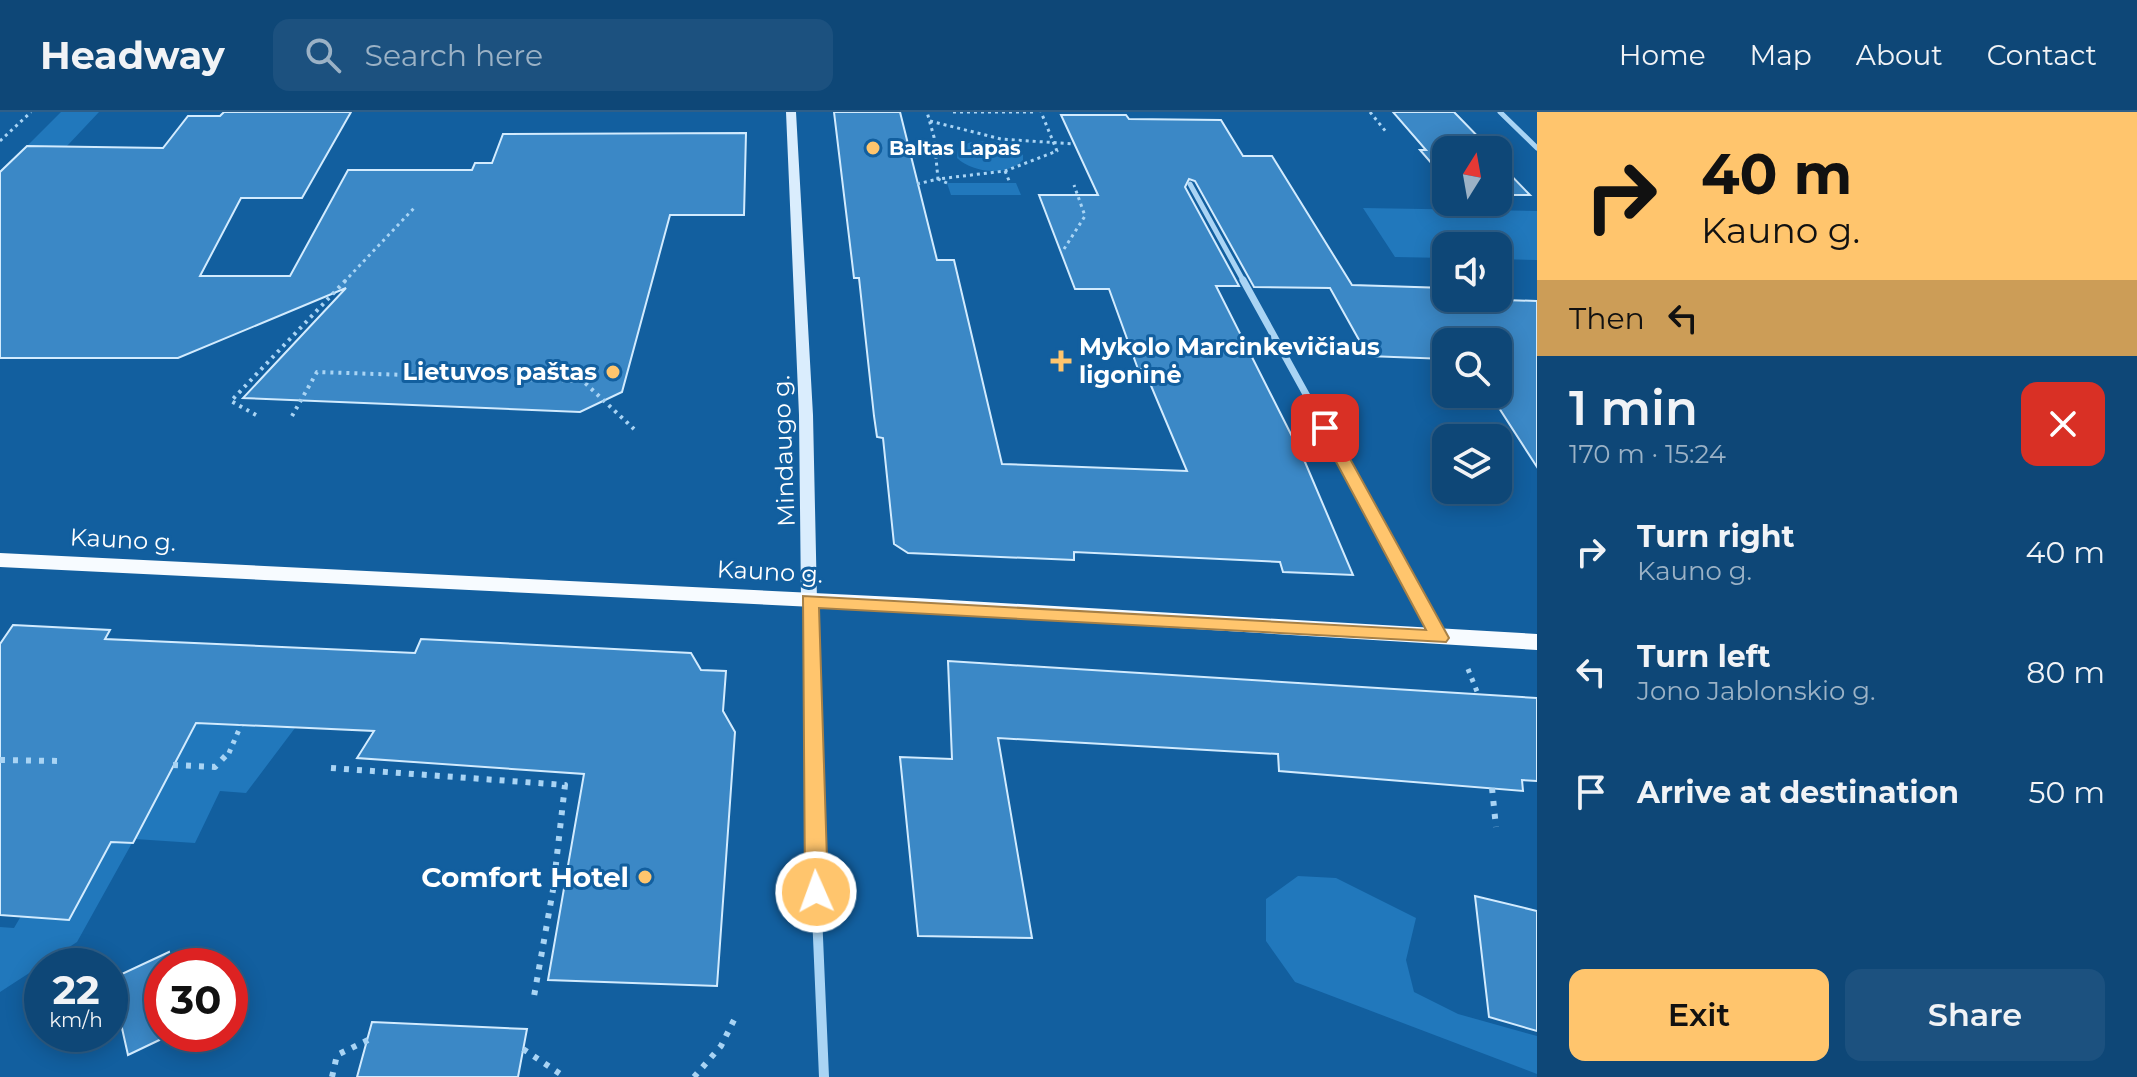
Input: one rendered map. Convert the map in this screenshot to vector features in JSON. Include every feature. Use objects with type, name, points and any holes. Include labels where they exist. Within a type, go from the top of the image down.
[{"type":"main road","name":"Mindaugo g.","points":[[791,112],[806,415],[809,601]]},
{"type":"main road","name":"Kauno g.","points":[[0,560],[1537,642]]},
{"type":"street","points":[[1500,112],[1537,148]]},
{"type":"street","points":[[1190,184],[1440,638]]},
{"type":"street","name":"Mindaugo g.","points":[[809,601],[810,740],[824,1077]]},
{"type":"path","points":[[0,141],[31,112]]},
{"type":"path","points":[[927,112],[938,179]]},
{"type":"path","points":[[917,184],[1005,171],[1057,151],[1039,112],[953,112]]},
{"type":"path","points":[[1370,112],[1387,133]]},
{"type":"path","points":[[930,121],[968,135],[1005,142],[1074,144]]},
{"type":"path","points":[[1005,171],[1010,183]]},
{"type":"path","points":[[938,179],[947,183]]},
{"type":"path","points":[[1064,249],[1085,216],[1074,185]]},
{"type":"path","points":[[256,415],[231,401],[416,206]]},
{"type":"path","points":[[292,416],[317,372],[583,381],[634,429]]},
{"type":"path","points":[[173,765],[215,767],[227,757],[241,725]]},
{"type":"path","points":[[0,760],[61,761]]},
{"type":"path","points":[[331,768],[565,785],[553,890],[533,1002]]},
{"type":"path","points":[[1492,788],[1496,827]]},
{"type":"path","points":[[694,1077],[721,1046],[737,1014]]},
{"type":"path","points":[[332,1077],[337,1055],[368,1040]]},
{"type":"path","points":[[523,1049],[565,1077]]},
{"type":"shaded area","points":[[61,112],[99,112],[67,146],[27,146]]},
{"type":"shaded area","points":[[993,141],[1013,146],[1023,155],[1023,160],[1008,169],[990,171],[972,167],[957,158],[958,148],[971,142]]},
{"type":"shaded area","points":[[947,183],[1016,183],[1021,195],[951,195]]},
{"type":"shaded area","points":[[1363,208],[1432,209],[1432,216],[1512,216],[1512,211],[1537,211],[1537,260],[1512,259],[1512,232],[1432,232],[1432,258],[1395,257]]},
{"type":"shaded area","points":[[195,723],[295,728],[246,793],[220,791],[195,843],[135,839]]},
{"type":"shaded area","points":[[111,842],[132,843],[77,942],[68,948],[24,948],[24,976],[0,992],[0,927],[14,928],[21,916],[69,920]]},
{"type":"shaded area","points":[[1298,876],[1336,878],[1416,918],[1406,960],[1414,992],[1458,1014],[1537,1036],[1537,1074],[1295,982],[1266,941],[1266,899]]},
{"type":"building","points":[[224,112],[351,112],[302,198],[241,198],[200,276],[290,276],[348,170],[472,170],[475,163],[492,163],[503,134],[746,133],[744,215],[670,215],[622,392],[580,412],[243,398],[346,288],[178,358],[0,358],[0,172],[27,146],[163,148],[188,116],[220,116]]},
{"type":"building","name":"Mykolo Marcinkevičiaus ligoninė","points":[[834,112],[900,112],[937,260],[954,260],[1002,464],[1187,471],[1144,369],[1138,369],[1109,289],[1075,289],[1039,195],[1098,195],[1061,115],[1221,120],[1243,156],[1272,156],[1352,285],[1432,288],[1432,312],[1512,312],[1512,300],[1537,301],[1537,467],[1499,408],[1512,408],[1512,328],[1432,328],[1432,358],[1368,356],[1330,288],[1254,287],[1195,181],[1189,179],[1185,187],[1239,286],[1216,286],[1305,462],[1353,575],[1283,572],[1280,562],[1074,552],[1074,560],[908,553],[894,544],[883,438],[877,437],[874,416],[859,278],[854,278]]},
{"type":"building","points":[[1393,112],[1454,112],[1477,136],[1432,136],[1432,164],[1420,150],[1426,150]]},
{"type":"building","points":[[1512,176],[1530,195],[1512,195]]},
{"type":"building","points":[[13,625],[110,630],[105,639],[415,653],[421,639],[691,653],[701,670],[726,671],[723,711],[735,732],[717,986],[548,980],[584,774],[357,758],[374,731],[196,723],[133,843],[111,842],[69,920],[0,915],[0,644]]},
{"type":"building","points":[[948,661],[1537,698],[1537,781],[1522,780],[1523,791],[1279,771],[1278,754],[998,738],[1032,938],[918,936],[900,757],[952,759]]},
{"type":"building","points":[[1475,896],[1537,911],[1537,1031],[1489,1017]]},
{"type":"building","points":[[144,964],[144,1047],[128,1055],[127,1052],[128,971]]},
{"type":"building","points":[[372,1022],[527,1029],[518,1077],[357,1077]]},
{"type":"place","name":"Baltas Lapas","points":[[873,148]]},
{"type":"place","name":"Mykolo Marcinkevičiaus ligoninė","points":[[1061,361]]},
{"type":"place","name":"Lietuvos paštas","points":[[613,372]]},
{"type":"place","name":"Comfort Hotel","points":[[645,877]]},
{"type":"route","points":[[816,892],[809,601],[1440,638],[1325,428]]}]
